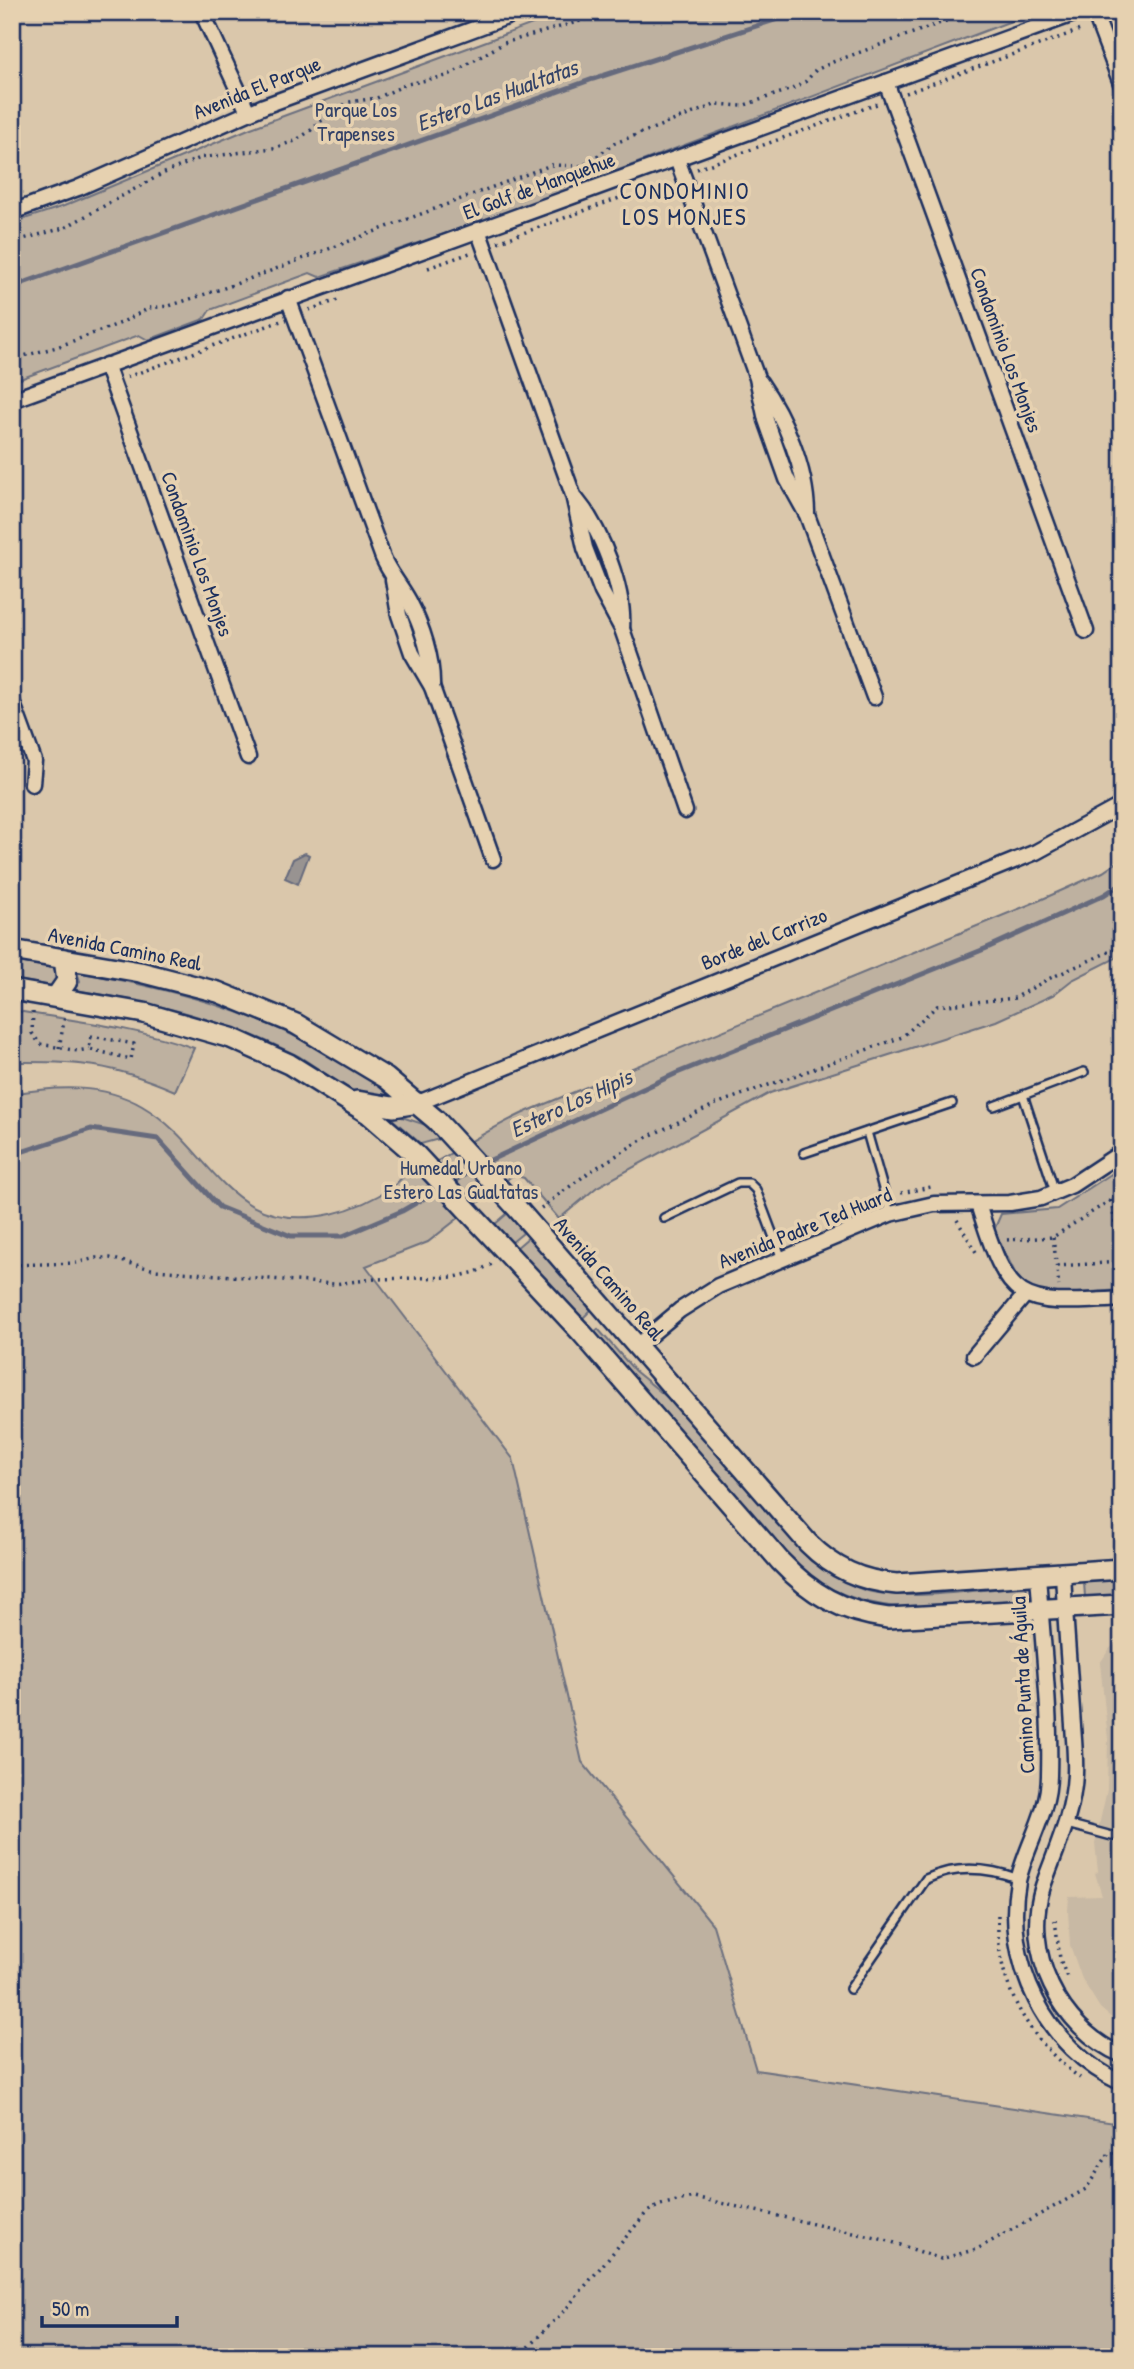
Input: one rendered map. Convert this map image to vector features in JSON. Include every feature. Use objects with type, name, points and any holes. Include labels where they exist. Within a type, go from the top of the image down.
[{"type":"main road","name":"Avenida Camino Real","points":[[12,950],[165,977],[246,1002],[324,1039],[418,1103],[524,1205],[618,1325],[808,1543],[843,1571],[869,1581],[897,1584],[1122,1570]]},
{"type":"main road","points":[[52,1008],[67,981],[64,959]]},
{"type":"main road","points":[[12,990],[52,1008],[144,1013],[221,1035],[289,1064],[369,1114],[416,1155],[496,1254],[580,1331],[780,1561],[803,1584],[824,1599],[856,1612],[888,1618],[1122,1605]]},
{"type":"main road","points":[[346,1099],[393,1107],[418,1103]]},
{"type":"main road","points":[[580,1331],[596,1322],[618,1325]]},
{"type":"street","points":[[202,12],[248,112]]},
{"type":"street","name":"Avenida El Parque","points":[[12,212],[89,183],[248,112],[520,12]]},
{"type":"street","name":"El Golf de Manquehue","points":[[12,400],[1079,12]]},
{"type":"street","points":[[1094,12],[1122,86]]},
{"type":"street","name":"Condominio Los Monjes","points":[[886,82],[1086,631]]},
{"type":"street","points":[[677,159],[757,378],[782,420],[804,484],[807,514],[874,697]]},
{"type":"street","points":[[478,230],[573,495],[585,548],[602,592],[622,629],[685,811]]},
{"type":"street","points":[[288,299],[393,580],[413,610],[430,657],[432,687],[493,859]]},
{"type":"street","name":"Condominio Los Monjes","points":[[106,365],[248,757]]},
{"type":"street","points":[[12,701],[34,761],[32,784]]},
{"type":"street","name":"Borde del Carrizo","points":[[418,1103],[1035,852],[1122,805]]},
{"type":"street","name":"Avenida Padre Ted Huard","points":[[637,1346],[706,1293],[888,1207],[1025,1201],[1056,1192],[1122,1152]]},
{"type":"street","points":[[978,1204],[990,1241],[1009,1281],[1025,1295],[1038,1301],[1061,1303],[1122,1299]]},
{"type":"street","points":[[974,1356],[1025,1295]]},
{"type":"street","points":[[1063,1572],[1076,1773],[1067,1824],[1040,1905],[1039,1944],[1054,1990],[1069,2015],[1098,2041],[1122,2054]]},
{"type":"street","name":"Camino Punta de Águila","points":[[1038,1574],[1049,1775],[1041,1819],[1019,1879],[1017,1945],[1034,1997],[1065,2043],[1097,2069],[1122,2083]]},
{"type":"lane","points":[[994,1106],[1084,1072]]},
{"type":"lane","points":[[1023,1095],[1056,1192]]},
{"type":"lane","points":[[804,1153],[952,1102]]},
{"type":"lane","points":[[867,1132],[888,1207]]},
{"type":"lane","points":[[664,1218],[738,1183],[750,1183],[756,1190],[782,1259]]},
{"type":"lane","points":[[1067,1824],[1112,1836],[1122,1836]]},
{"type":"lane","points":[[850,1989],[926,1879],[944,1870],[966,1868],[1019,1879]]},
{"type":"path","points":[[12,242],[64,228],[162,174],[200,158],[273,148],[295,141],[331,112],[356,101],[377,98],[407,84],[447,76],[504,43],[612,12]]},
{"type":"path","points":[[12,359],[96,333],[132,319],[149,308],[169,306],[233,285],[551,165],[583,166],[615,143],[656,126],[717,104],[743,106],[792,89],[805,82],[816,70],[834,62],[971,12]]},
{"type":"path","points":[[200,116],[222,104],[223,93]]},
{"type":"path","points":[[353,94],[356,101]]},
{"type":"path","points":[[540,1210],[588,1173],[643,1139],[716,1104],[902,1037],[937,1006],[1015,998],[1046,980],[1122,947]]},
{"type":"path","points":[[23,1009],[52,1008],[65,1016],[76,1017]]},
{"type":"path","points":[[33,1010],[33,1039],[40,1044],[78,1051],[89,1049],[131,1059],[134,1044],[92,1036],[89,1049]]},
{"type":"path","points":[[60,1048],[65,1016]]},
{"type":"path","points":[[112,1039],[114,1032]]},
{"type":"path","points":[[888,1207],[921,1187],[935,1187]]},
{"type":"path","points":[[990,1241],[1053,1237],[1111,1200],[1122,1189]]},
{"type":"path","points":[[1056,1266],[1122,1264],[1111,1200]]},
{"type":"path","points":[[524,1205],[540,1210],[545,1216]]},
{"type":"path","points":[[1053,1237],[1061,1303]]},
{"type":"path","points":[[12,1265],[76,1263],[110,1258],[155,1270],[334,1284],[375,1279],[455,1277],[477,1272],[496,1254]]},
{"type":"path","points":[[1055,1914],[1060,1959],[1073,1989]]},
{"type":"path","points":[[518,2357],[565,2310],[647,2212],[660,2205],[694,2197],[889,2241],[941,2259],[977,2249],[1086,2189],[1109,2153],[1122,2154]]},
{"type":"shaded area","points":[[305,853],[309,855],[298,884],[285,878],[293,859]]},
{"type":"shaded area","points":[[1122,1641],[1122,2027],[1100,2008],[1082,1979],[1070,1945],[1068,1911],[1069,1897],[1102,1896],[1095,1873],[1098,1872],[1095,1843],[1107,1790],[1108,1739],[1100,1663],[1110,1648]]},
{"type":"green space","name":"Parque Los Trapenses","points":[[565,12],[1035,12],[511,211],[319,277],[310,273],[210,310],[204,319],[148,340],[139,335],[12,382],[12,223],[64,206],[251,128]]},
{"type":"green space","name":"Humedal Urbano Estero Las Gualtatas","points":[[1122,859],[1122,955],[1072,980],[1053,995],[996,1021],[770,1093],[597,1187],[559,1219],[524,1178],[513,1175],[428,1242],[366,1266],[513,1459],[582,1762],[713,1925],[756,2070],[1122,2124],[1122,2357],[12,2357],[12,1212],[19,1206],[12,1207],[12,1094],[78,1088],[111,1093],[127,1099],[166,1123],[223,1184],[243,1200],[267,1212],[295,1217],[331,1214],[372,1199],[394,1186],[408,1173],[439,1160],[528,1111],[1038,901],[1103,872]]},
{"type":"green space","points":[[12,961],[54,968],[58,973],[58,983],[51,986],[12,979]]},
{"type":"green space","points":[[77,972],[145,985],[210,1003],[273,1026],[334,1057],[391,1096],[367,1097],[355,1092],[300,1057],[218,1023],[132,1000],[74,990],[80,981]]},
{"type":"green space","points":[[17,1011],[129,1030],[194,1048],[175,1091],[133,1075],[95,1066],[57,1062],[12,1062]]},
{"type":"green space","points":[[393,1114],[426,1125],[439,1139],[421,1144],[390,1117]]},
{"type":"green space","points":[[1122,1167],[1122,1290],[1045,1295],[1018,1279],[994,1230],[1001,1214],[1057,1209]]},
{"type":"green space","points":[[508,1213],[523,1233],[511,1243],[494,1225]]},
{"type":"green space","points":[[529,1237],[591,1310],[582,1319],[516,1248]]},
{"type":"green space","points":[[598,1329],[635,1371],[673,1402],[811,1561],[830,1573],[864,1590],[880,1593],[921,1595],[1026,1586],[1029,1597],[1026,1601],[962,1606],[900,1607],[871,1603],[843,1594],[816,1580],[790,1558],[593,1333]]},
{"type":"green space","points":[[1122,1580],[1122,1595],[1085,1597],[1084,1582]]},
{"type":"waterway","name":"Estero Las Hualtatas","points":[[12,287],[593,79],[799,12]]},
{"type":"waterway","name":"Estero Los Hipis","points":[[482,1164],[677,1073],[987,948],[1104,895],[1122,883]]},
{"type":"waterway","name":"Estero Los Hipis","points":[[12,1155],[91,1129],[158,1139],[219,1207],[291,1236],[343,1236],[402,1211],[440,1189]]},
{"type":"waterway","name":"Estero Los Hipis","points":[[449,1184],[474,1169]]},
{"type":"district","name":"CONDOMINIO LOS MONJES","points":[[685,204]]}]
